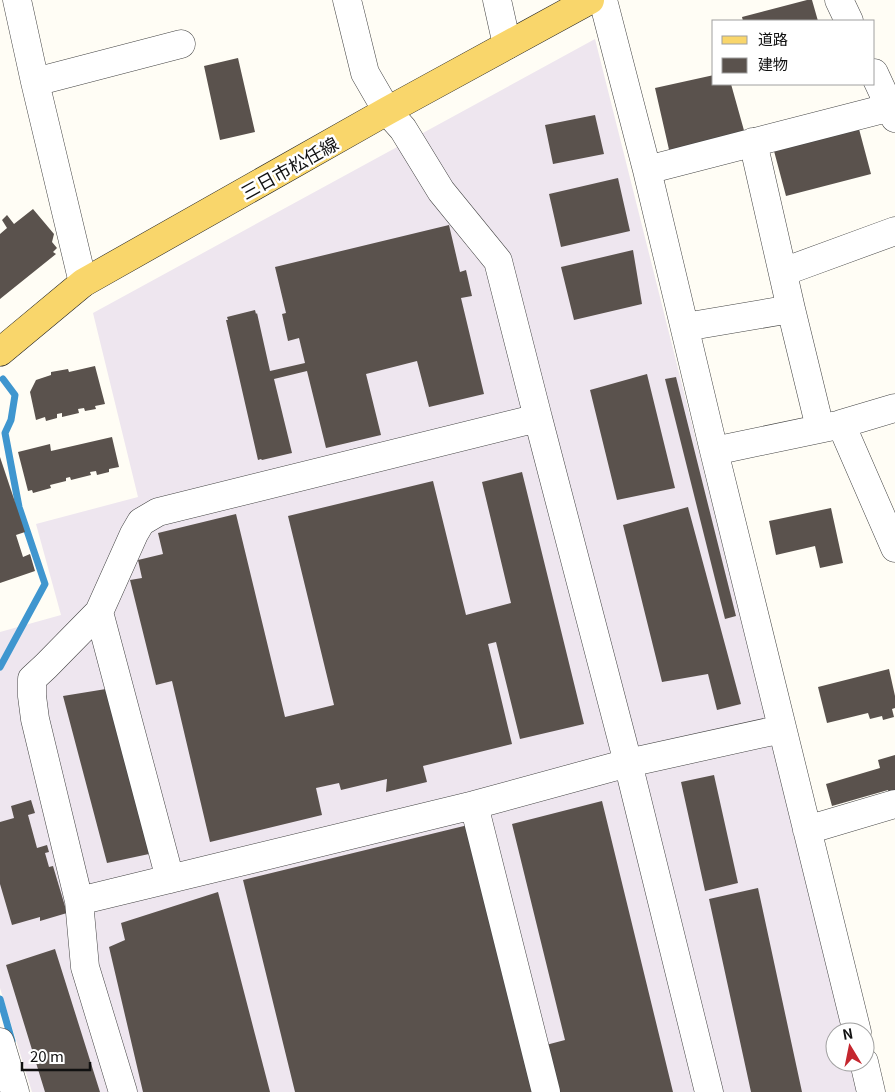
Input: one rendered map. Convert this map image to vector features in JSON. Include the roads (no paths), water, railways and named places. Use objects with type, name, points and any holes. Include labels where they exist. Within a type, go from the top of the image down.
[{"type":"main road","name":"三日市松任線","points":[[0,352],[83,283],[387,111],[590,0]]},
{"type":"street","points":[[347,0],[365,73],[387,111],[403,129],[441,191],[498,261],[628,763],[709,1092]]},
{"type":"street","points":[[497,0],[507,45]]},
{"type":"street","points":[[603,0],[647,170],[854,1022]]},
{"type":"street","points":[[839,0],[849,20]]},
{"type":"street","points":[[13,17],[35,82],[83,283]]},
{"type":"street","points":[[35,82],[181,44]]},
{"type":"street","points":[[647,170],[753,142],[893,111],[875,75]]},
{"type":"street","points":[[753,142],[791,309],[831,426],[895,548]]},
{"type":"street","points":[[783,272],[895,231]]},
{"type":"street","points":[[685,327],[791,309]]},
{"type":"street","points":[[714,451],[831,426],[895,408]]},
{"type":"street","points":[[123,1092],[85,967],[79,901],[35,719],[32,679],[100,612],[134,534],[141,522],[158,512],[538,418]]},
{"type":"street","points":[[100,612],[170,879]]},
{"type":"street","points":[[79,901],[474,805],[628,763],[782,729]]},
{"type":"street","points":[[807,830],[895,804]]},
{"type":"street","points":[[474,805],[546,1092]]},
{"type":"street","points":[[0,1042],[15,1092]]},
{"type":"street","points":[[866,1072],[871,1092]]},
{"type":"waterway","points":[[0,667],[45,584],[19,507],[5,433],[11,420],[15,395],[3,379]]},
{"type":"waterway","points":[[0,999],[12,1041]]}]
